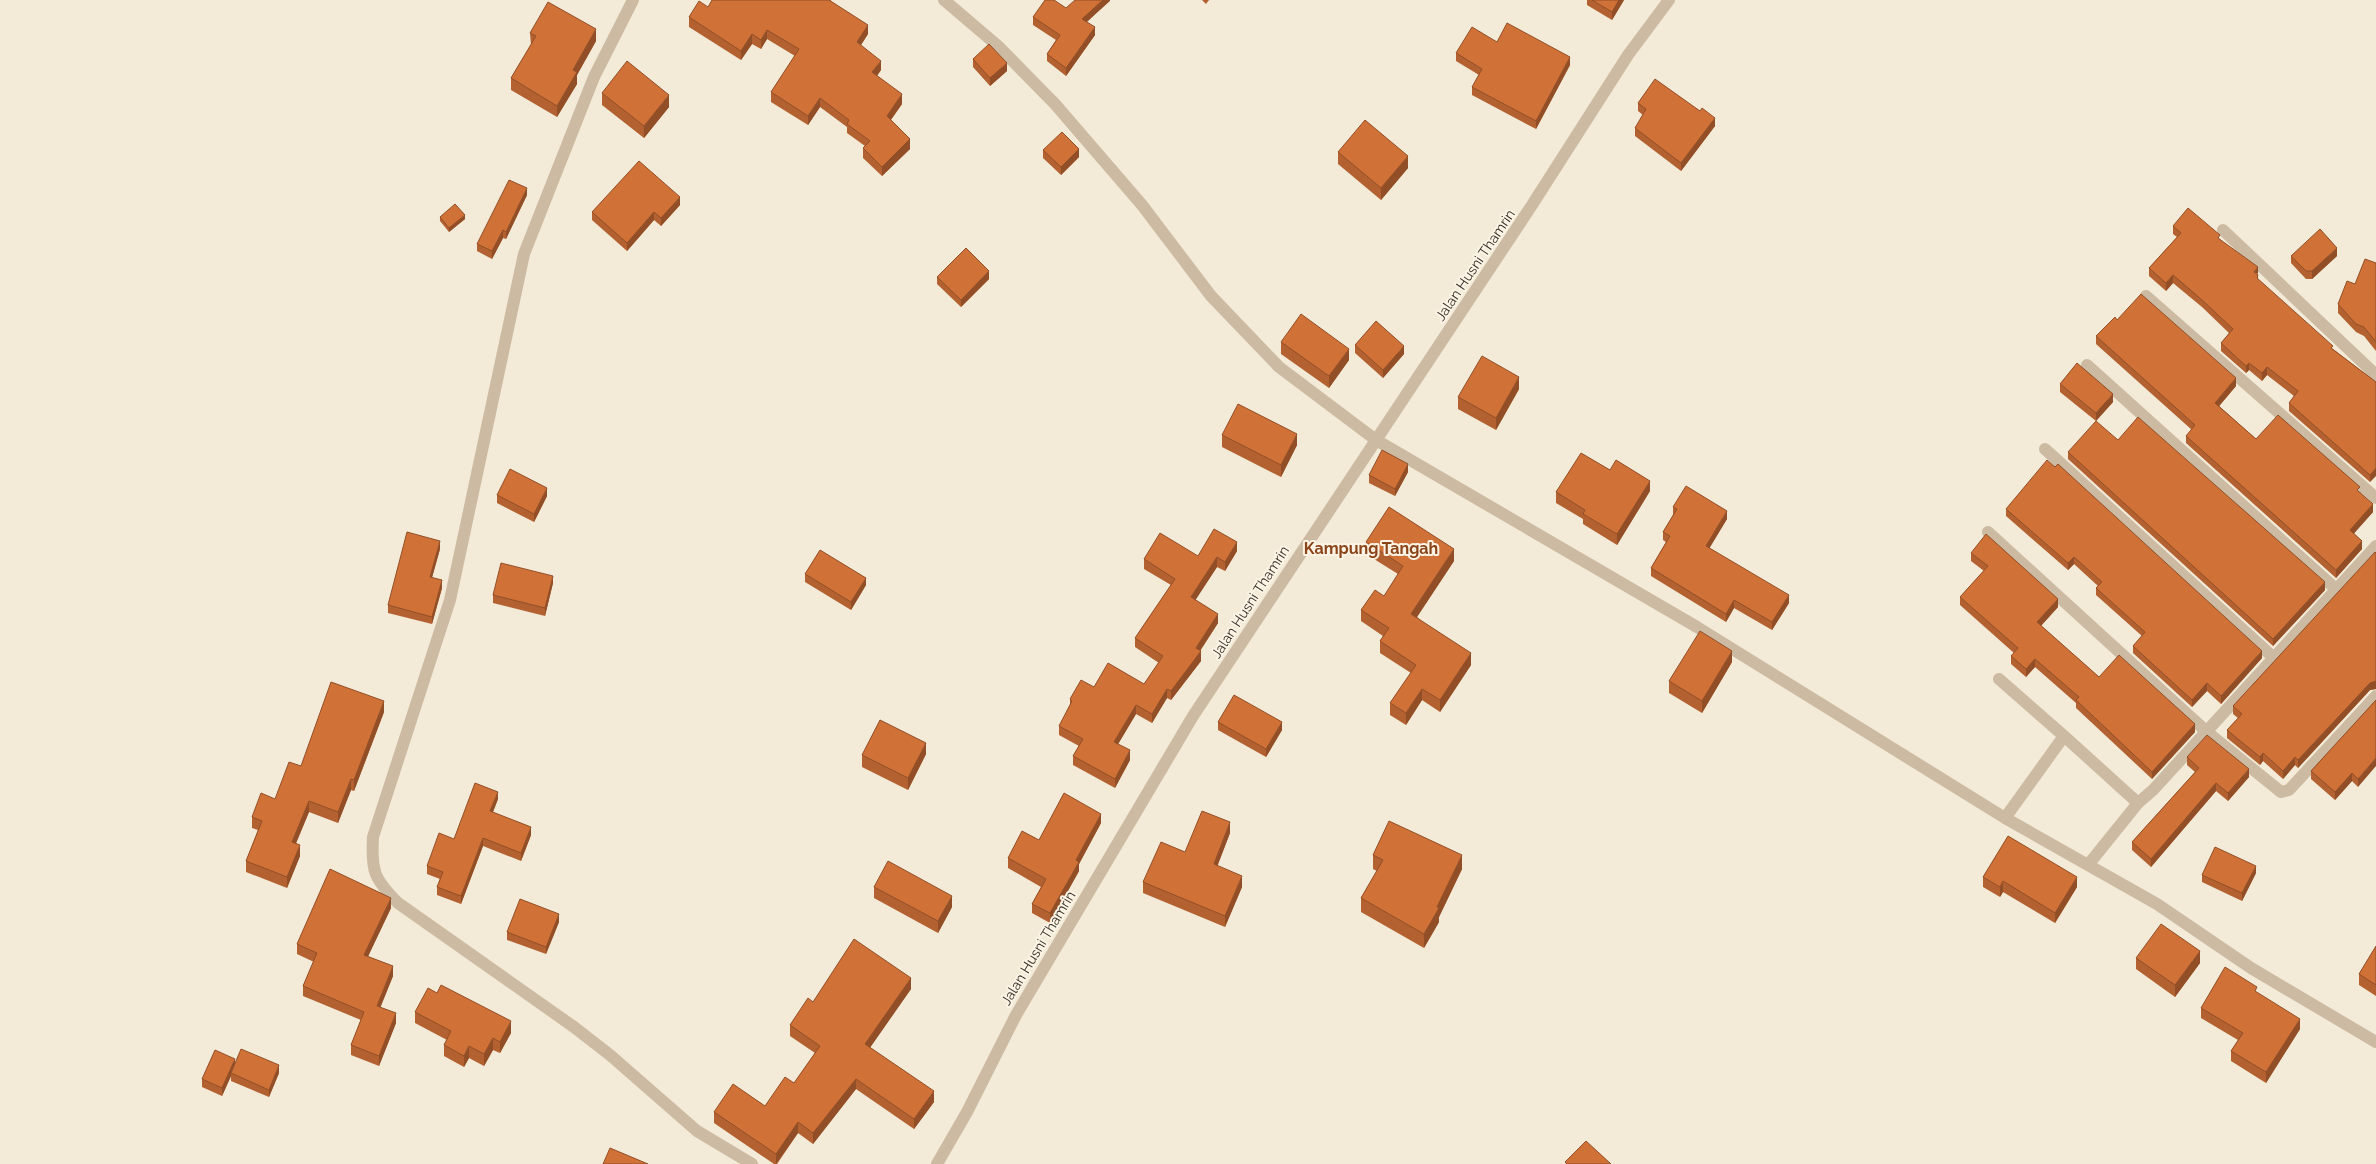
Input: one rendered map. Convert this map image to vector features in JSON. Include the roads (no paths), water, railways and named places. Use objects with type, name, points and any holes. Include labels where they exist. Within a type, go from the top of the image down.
[{"type":"street","points":[[634,0],[594,77],[524,254],[450,600],[372,837],[372,862],[379,884],[398,903],[574,1027],[610,1055],[697,1131],[752,1164]]},
{"type":"street","points":[[944,0],[998,46],[1055,104],[1142,205],[1211,296],[1280,367],[1376,440],[1697,628],[2005,818],[2157,904],[2251,968],[2376,1042]]},
{"type":"street","name":"Jalan Husni Thamrin","points":[[937,1164],[967,1112],[1016,1015],[1192,716],[1532,205],[1628,55],[1669,0]]},
{"type":"street","points":[[2223,230],[2376,375]]},
{"type":"street","points":[[2146,296],[2376,498]]},
{"type":"street","points":[[2087,365],[2337,590]]},
{"type":"street","points":[[2045,449],[2274,658]]},
{"type":"street","points":[[1988,532],[2207,732],[2277,790],[2285,791],[2376,696]]},
{"type":"street","points":[[2088,865],[2138,803],[2207,732],[2376,546]]},
{"type":"street","points":[[1999,679],[2138,803]]},
{"type":"street","points":[[2005,818],[2064,736]]},
{"type":"district","name":"Kampung Tangah","points":[[1371,548]]}]
